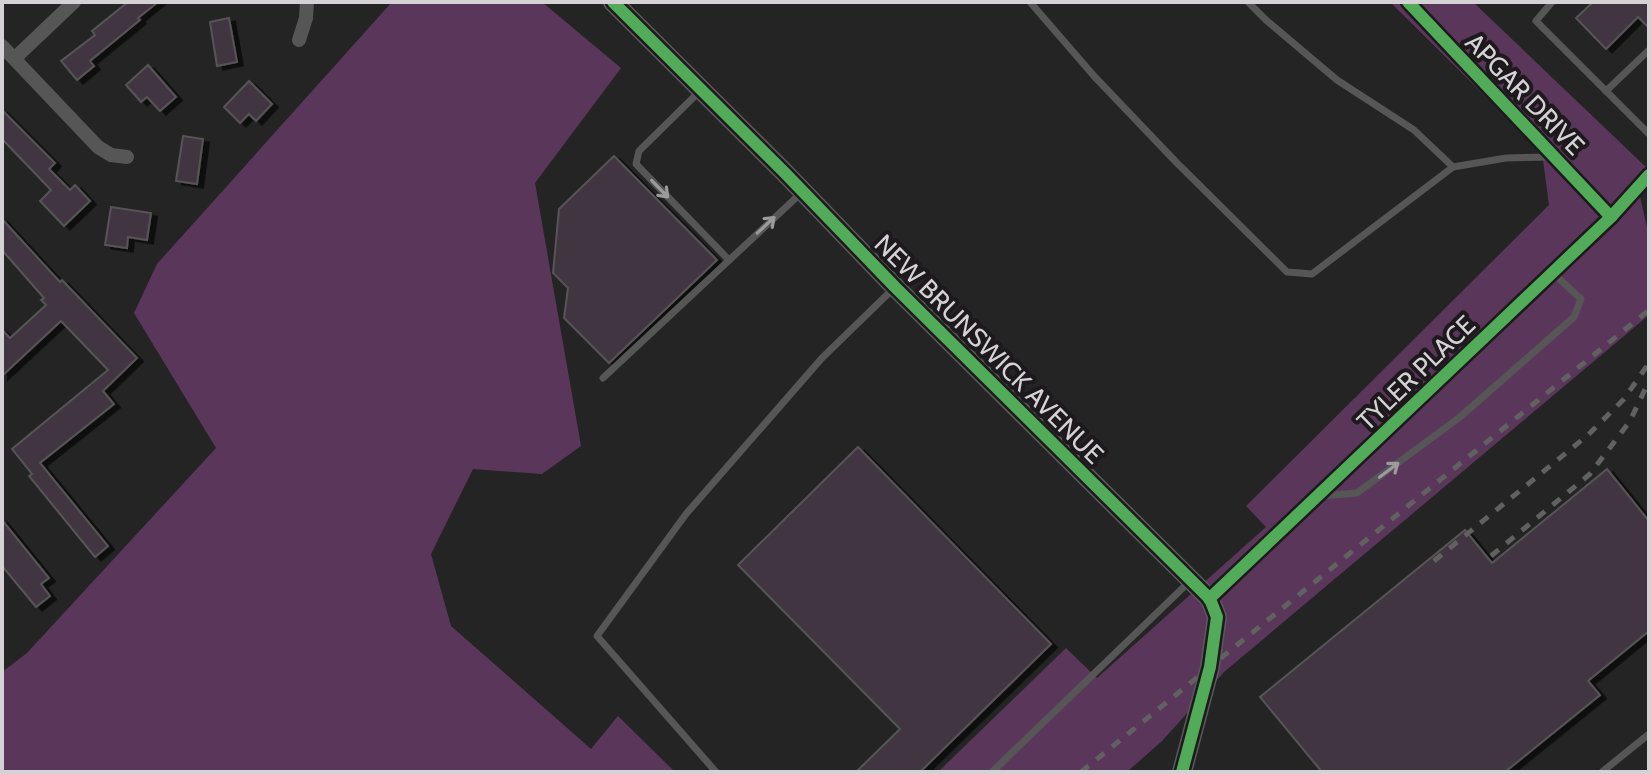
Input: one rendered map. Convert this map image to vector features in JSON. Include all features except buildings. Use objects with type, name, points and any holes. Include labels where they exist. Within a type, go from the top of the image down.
[{"type":"street","points":[[15,58],[74,2]]},
{"type":"street","points":[[299,40],[307,2]]},
{"type":"street","name":"NEW BRUNSWICK AVENUE","points":[[613,2],[1209,599]]},
{"type":"street","name":"APGAR DRIVE","points":[[1408,2],[1611,217]]},
{"type":"street","points":[[2,46],[98,147],[111,155],[127,157]]},
{"type":"street","name":"TYLER PLACE","points":[[1209,599],[1553,273],[1649,175]]},
{"type":"street","points":[[1182,772],[1210,667],[1217,617],[1209,599]]},
{"type":"lane","points":[[1030,2],[1104,87],[1287,272],[1312,274],[1453,167],[1506,158],[1555,157]]},
{"type":"lane","points":[[1248,2],[1337,80],[1414,130],[1453,167]]},
{"type":"lane","points":[[1552,2],[1536,21],[1649,134]]},
{"type":"lane","points":[[1606,91],[1648,51]]},
{"type":"lane","points":[[701,89],[639,151],[636,164],[729,260]]},
{"type":"lane","points":[[603,378],[803,191]]},
{"type":"lane","points":[[1319,496],[1357,493],[1460,417],[1574,317],[1581,299],[1553,273]]},
{"type":"lane","points":[[716,772],[597,636],[686,514],[822,358],[895,287]]},
{"type":"lane","points":[[992,772],[1191,580]]},
{"type":"lane","points":[[1602,772],[1646,737],[1649,747]]},
{"type":"shaded area","points":[[392,2],[542,2],[621,68],[535,183],[581,446],[542,474],[473,469],[431,554],[451,626],[591,749],[618,716],[675,772],[2,772],[2,672],[27,653],[216,448],[134,313],[157,264]]},
{"type":"shaded area","points":[[1390,2],[1473,2],[1649,170],[1638,188],[1649,236],[1649,315],[1224,672],[1162,741],[1127,772],[938,772],[1066,648],[1097,678],[1266,527],[1246,506],[1549,205],[1542,152]]},
{"type":"railway","points":[[1081,772],[1649,310]]},
{"type":"railway","points":[[1434,561],[1588,435],[1624,399],[1649,363]]},
{"type":"railway","points":[[1491,556],[1590,474],[1630,421],[1649,381]]},
{"type":"cycle path","points":[[613,2],[1210,599],[1217,617],[1210,667],[1182,772]]},
{"type":"cycle path","points":[[1408,2],[1611,217]]},
{"type":"cycle path","points":[[1209,599],[1611,217],[1649,175]]}]
